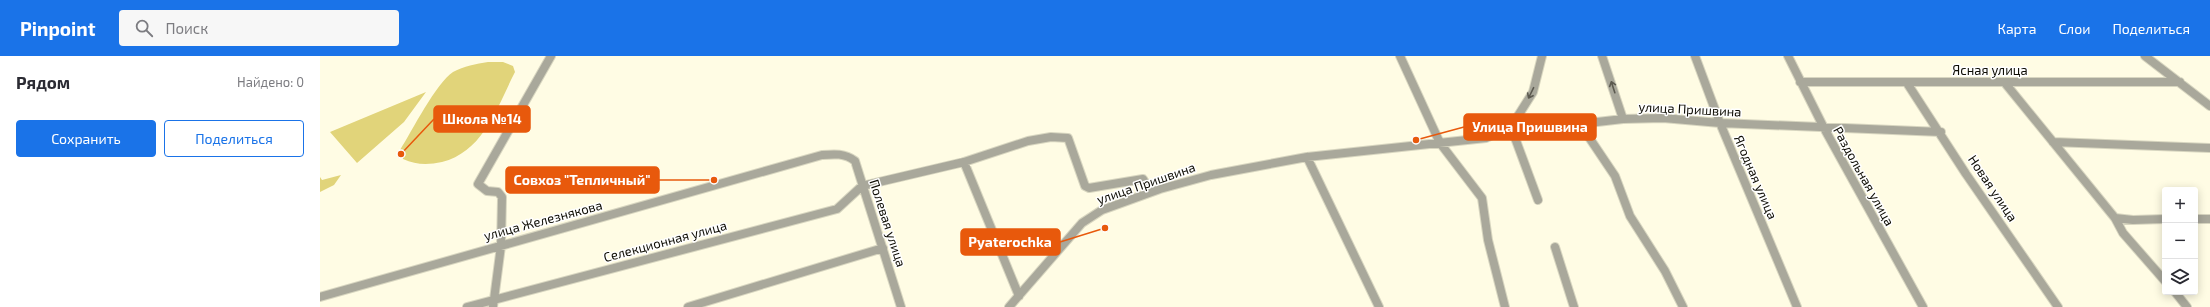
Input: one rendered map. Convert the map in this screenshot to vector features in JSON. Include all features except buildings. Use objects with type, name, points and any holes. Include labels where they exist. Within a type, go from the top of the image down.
[{"type":"street","points":[[494,303],[501,246],[502,197],[498,192],[488,191],[478,184],[551,56]]},
{"type":"street","points":[[1400,56],[1440,143],[1482,198],[1488,240],[1505,307]]},
{"type":"street","points":[[1538,200],[1512,127],[1533,92],[1542,56]]},
{"type":"street","points":[[1602,56],[1623,119]]},
{"type":"street","name":"Ягодная улица","points":[[1695,56],[1720,124],[1797,307]]},
{"type":"street","name":"Раздольная улица","points":[[1788,56],[1824,128],[1923,307]]},
{"type":"street","points":[[2145,56],[2210,106]]},
{"type":"street","name":"Ясная улица","points":[[1800,82],[2005,83],[2088,80],[2180,82]]},
{"type":"street","name":"Новая улица","points":[[1907,83],[1941,132],[1966,174],[2058,307]]},
{"type":"street","points":[[2005,83],[2115,218],[2123,233],[2162,278]]},
{"type":"street","name":"улица Пришвина","points":[[1009,307],[1082,223],[1102,210],[1151,192],[1211,175],[1307,157],[1486,138],[1512,127],[1536,124],[1580,124],[1623,119],[1663,118],[1720,124],[1941,132]]},
{"type":"street","points":[[1580,124],[1615,176],[1630,216],[1665,271],[1683,307]]},
{"type":"street","points":[[862,186],[964,162],[1028,141],[1051,137],[1064,137],[1068,138],[1085,186],[1089,188],[1143,179],[1151,192]]},
{"type":"street","points":[[2054,142],[2210,148]]},
{"type":"street","name":"улица Железнякова","points":[[320,297],[822,155],[843,154]]},
{"type":"street","name":"Полевая улица","points":[[843,154],[851,156],[855,161],[901,307]]},
{"type":"street","points":[[1307,157],[1379,307]]},
{"type":"street","points":[[964,162],[988,224],[1019,296]]},
{"type":"street","name":"Селекционная улица","points":[[467,307],[494,303],[836,209],[862,186]]},
{"type":"street","points":[[2115,218],[2132,220],[2162,219]]},
{"type":"street","points":[[2198,219],[2210,219]]},
{"type":"street","points":[[1554,247],[1574,307]]},
{"type":"street","points":[[688,307],[883,248]]},
{"type":"street","points":[[2177,295],[2187,307]]},
{"type":"shaded area","points":[[488,62],[503,62],[513,66],[515,72],[488,126],[479,138],[469,148],[442,162],[422,164],[403,159],[400,150],[439,86],[446,78],[461,68]]},
{"type":"shaded area","points":[[426,92],[404,122],[357,163],[330,132]]},
{"type":"shaded area","points":[[341,175],[334,185],[320,192],[320,177],[322,180]]},
{"type":"place","name":"Улица Пришвина","points":[[1416,140]]},
{"type":"place","name":"Школа №14","points":[[401,154]]},
{"type":"place","name":"Совхоз \"Тепличный\"","points":[[714,180]]},
{"type":"place","name":"Pyaterochka","points":[[1105,228]]}]
